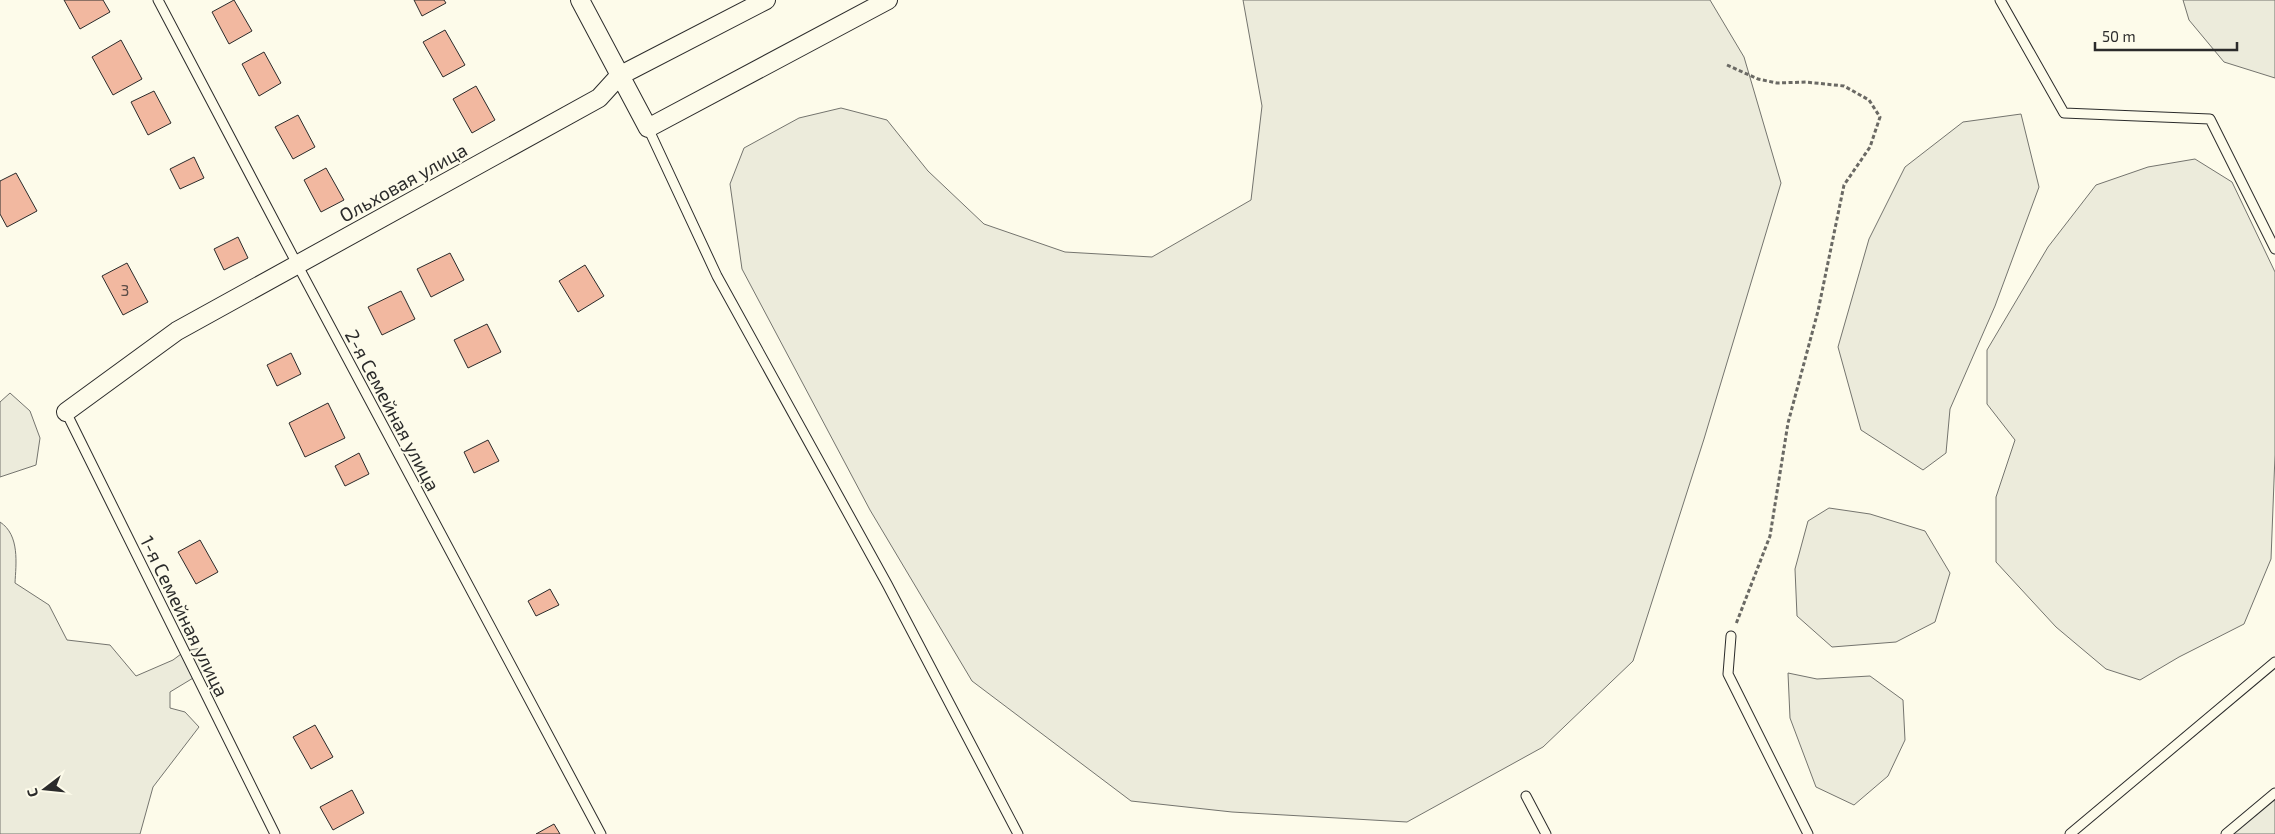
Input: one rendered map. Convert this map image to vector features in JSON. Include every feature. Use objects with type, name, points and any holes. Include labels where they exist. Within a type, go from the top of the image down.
[{"type":"street","points":[[580,0],[648,128],[888,0]]},
{"type":"street","name":"Ольховая улица","points":[[66,412],[177,331],[599,98],[619,76],[766,0]]},
{"type":"lane","name":"2-я Семейная улица","points":[[158,0],[601,834]]},
{"type":"lane","points":[[2000,0],[2064,114],[2210,119],[2275,249]]},
{"type":"lane","points":[[648,128],[717,276],[887,584],[1018,834]]},
{"type":"lane","name":"1-я Семейная улица","points":[[66,412],[275,834]]},
{"type":"lane","points":[[1731,636],[1728,674],[1808,834]]},
{"type":"lane","points":[[2070,834],[2275,662]]},
{"type":"lane","points":[[2226,834],[2275,793]]},
{"type":"lane","points":[[1526,796],[1546,834]]},
{"type":"path","points":[[1727,65],[1758,79],[1777,83],[1806,82],[1844,86],[1869,100],[1880,117],[1870,147],[1844,185],[1818,311],[1788,423],[1770,536],[1731,636]]},
{"type":"shaded area","points":[[1243,0],[1710,0],[1744,57],[1781,183],[1704,439],[1633,661],[1543,747],[1407,822],[1232,812],[1131,801],[972,681],[870,510],[742,269],[730,184],[744,148],[799,118],[841,108],[887,120],[928,171],[984,224],[1065,252],[1152,257],[1251,200],[1262,106]]},
{"type":"shaded area","points":[[2183,0],[2275,0],[2275,78],[2224,62],[2189,20]]},
{"type":"shaded area","points":[[2021,114],[2039,187],[1995,306],[1950,409],[1946,453],[1923,470],[1861,430],[1838,347],[1869,239],[1905,167],[1963,122]]},
{"type":"shaded area","points":[[2195,159],[2232,182],[2275,272],[2275,455],[2271,559],[2244,624],[2179,657],[2140,680],[2106,669],[2056,627],[1996,562],[1996,497],[2015,440],[1987,404],[1987,350],[2048,247],[2096,185],[2148,167]]},
{"type":"shaded area","points":[[10,393],[30,411],[40,438],[36,465],[0,477],[0,402]]},
{"type":"shaded area","points":[[1829,508],[1870,514],[1925,531],[1950,573],[1935,622],[1896,642],[1832,647],[1797,616],[1795,569],[1808,521]]},
{"type":"shaded area","points":[[0,522],[11,534],[14,542],[16,559],[15,583],[49,605],[67,640],[110,645],[136,676],[173,660],[185,651],[201,648],[208,669],[170,692],[170,708],[185,712],[199,727],[153,787],[140,834],[0,834]]},
{"type":"shaded area","points":[[1788,673],[1817,679],[1870,676],[1903,700],[1905,740],[1888,776],[1854,805],[1816,787],[1790,718]]},
{"type":"shaded area","points":[[2275,798],[2275,834],[2232,834]]},
{"type":"building","points":[[64,0],[103,0],[110,12],[80,29]]},
{"type":"building","points":[[234,0],[252,31],[229,44],[212,12]]},
{"type":"building","points":[[414,0],[444,0],[446,3],[422,16]]},
{"type":"building","points":[[445,30],[465,65],[443,77],[423,42]]},
{"type":"building","points":[[121,40],[142,79],[113,95],[92,57]]},
{"type":"building","points":[[264,52],[281,83],[259,96],[242,64]]},
{"type":"building","points":[[476,86],[495,120],[472,133],[453,99]]},
{"type":"building","points":[[154,91],[171,123],[148,135],[131,102]]},
{"type":"building","points":[[298,115],[315,147],[293,159],[275,127]]},
{"type":"building","points":[[194,157],[204,178],[180,189],[170,169]]},
{"type":"building","points":[[326,168],[344,200],[321,212],[304,180]]},
{"type":"building","points":[[16,173],[37,211],[7,227],[0,214],[0,181]]},
{"type":"building","points":[[238,237],[248,258],[224,270],[214,249]]},
{"type":"building","points":[[450,253],[464,280],[431,297],[417,269]]},
{"type":"building","points":[[127,263],[148,302],[123,315],[102,276]]},
{"type":"building","points":[[585,265],[604,296],[578,312],[559,281]]},
{"type":"building","points":[[401,291],[415,319],[382,335],[368,307]]},
{"type":"building","points":[[487,324],[501,352],[468,368],[454,340]]},
{"type":"building","points":[[291,353],[301,374],[277,386],[267,365]]},
{"type":"building","points":[[328,403],[345,438],[305,457],[289,423]]},
{"type":"building","points":[[488,440],[499,461],[474,473],[464,452]]},
{"type":"building","points":[[359,453],[369,474],[345,486],[335,466]]},
{"type":"building","points":[[200,540],[218,572],[196,584],[178,552]]},
{"type":"building","points":[[550,589],[559,605],[536,616],[528,601]]},
{"type":"building","points":[[315,725],[333,757],[311,769],[293,737]]},
{"type":"building","points":[[352,790],[364,813],[333,830],[320,807]]},
{"type":"building","points":[[554,824],[560,834],[536,834]]}]
